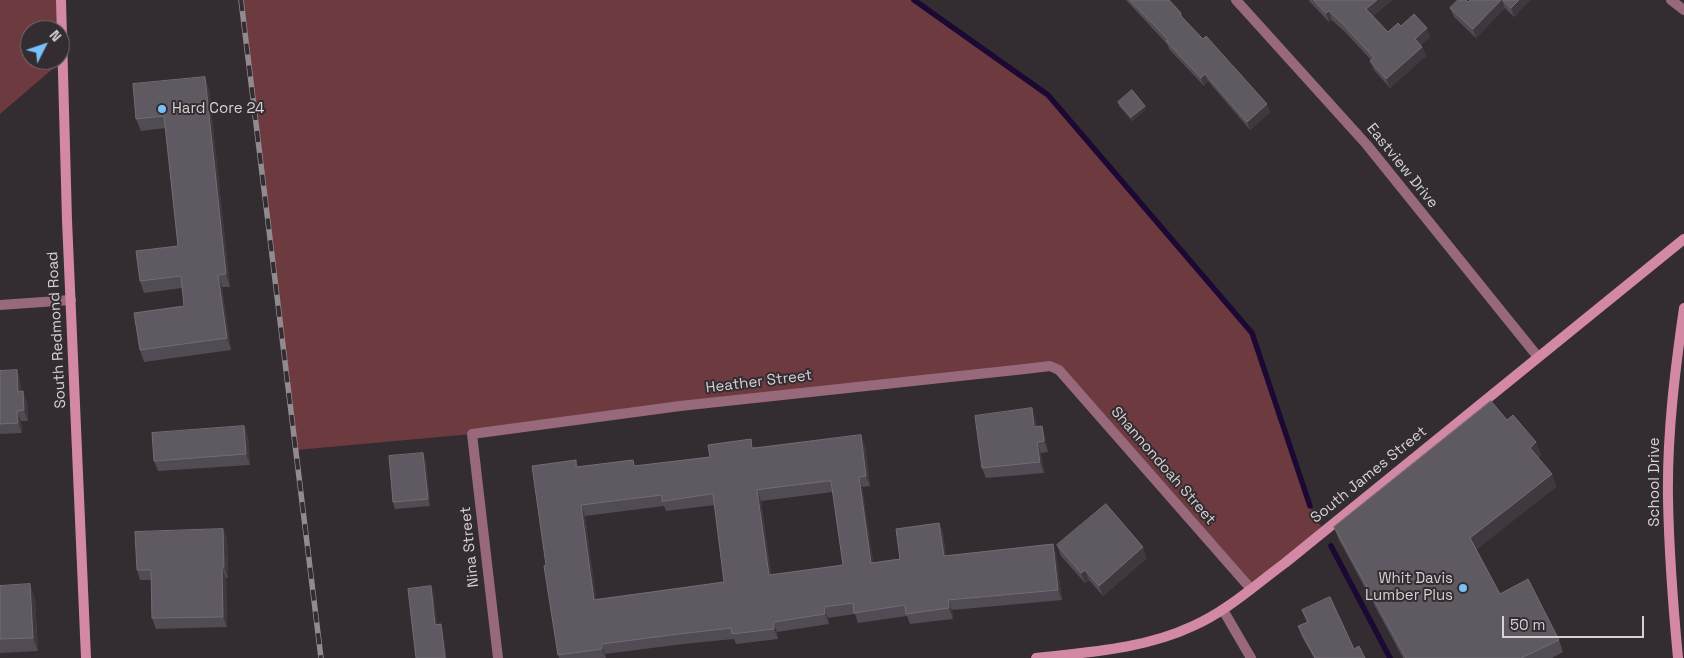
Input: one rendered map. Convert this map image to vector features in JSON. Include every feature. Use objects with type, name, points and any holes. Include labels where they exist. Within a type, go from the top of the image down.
[{"type":"street","name":"South Redmond Road","points":[[61,0],[86,658]]},
{"type":"street","name":"Eastview Drive","points":[[1236,0],[1367,145],[1538,357]]},
{"type":"street","points":[[1671,0],[1684,10]]},
{"type":"street","name":"South James Street","points":[[1036,658],[1122,648],[1159,639],[1193,626],[1223,610],[1684,239]]},
{"type":"street","points":[[0,305],[71,300]]},
{"type":"street","name":"School Drive","points":[[1678,658],[1668,496],[1671,422],[1684,308]]},
{"type":"street","name":"Shannondoah Street","points":[[1050,366],[1059,370],[1251,589]]},
{"type":"street","name":"Heather Street","points":[[472,434],[680,406],[1050,366]]},
{"type":"street","name":"Nina Street","points":[[472,434],[498,658]]},
{"type":"street","points":[[1223,610],[1251,658]]},
{"type":"shaded area","points":[[0,0],[60,0],[61,20],[20,20],[20,70],[51,70],[0,114]]},
{"type":"shaded area","points":[[241,0],[914,0],[1048,95],[1252,333],[1308,503],[1324,532],[1251,589],[1050,366],[472,434],[296,450]]},
{"type":"building","points":[[1130,0],[1169,0],[1181,13],[1180,15],[1203,39],[1206,36],[1267,104],[1247,122],[1205,74],[1201,78]]},
{"type":"building","points":[[1314,0],[1377,0],[1366,9],[1388,32],[1398,23],[1401,26],[1414,14],[1427,28],[1415,39],[1422,47],[1386,79],[1370,61],[1374,58],[1343,24],[1329,11],[1326,13]]},
{"type":"building","points":[[1458,0],[1466,0],[1468,2],[1470,0],[1501,0],[1473,29],[1450,8]]},
{"type":"building","points":[[1503,0],[1519,0],[1511,8]]},
{"type":"building","points":[[205,77],[226,274],[218,275],[227,338],[140,350],[134,313],[184,306],[181,276],[140,281],[136,251],[178,246],[164,116],[136,119],[133,84]]},
{"type":"building","points":[[1132,90],[1145,106],[1131,117],[1118,102]]},
{"type":"building","points":[[17,370],[18,392],[23,391],[24,410],[17,411],[18,423],[0,424],[0,371]]},
{"type":"building","points":[[1491,401],[1507,420],[1513,415],[1536,442],[1530,448],[1552,474],[1470,538],[1500,594],[1528,579],[1559,640],[1521,658],[1406,658],[1334,527]]},
{"type":"building","points":[[1032,408],[1034,427],[1042,426],[1044,441],[1037,442],[1040,462],[982,468],[975,416]]},
{"type":"building","points":[[244,426],[246,454],[154,461],[152,433]]},
{"type":"building","points":[[861,435],[866,476],[859,477],[871,563],[900,559],[896,529],[939,523],[944,556],[1053,544],[1058,590],[948,600],[949,608],[906,614],[905,605],[854,613],[853,603],[824,607],[825,614],[774,622],[774,629],[732,634],[731,628],[679,634],[602,644],[602,649],[558,655],[544,566],[546,565],[532,466],[576,460],[576,467],[633,460],[634,466],[710,457],[708,445],[751,439],[752,448]],"holes":[[[831,481],[843,565],[769,575],[757,490]],[[713,494],[724,582],[594,600],[581,505],[662,495],[662,501]]]},
{"type":"building","points":[[423,453],[428,499],[393,502],[389,456]]},
{"type":"building","points":[[1106,504],[1143,547],[1099,586],[1085,570],[1081,573],[1057,545]]},
{"type":"building","points":[[223,529],[223,617],[152,618],[151,570],[137,570],[135,532]]},
{"type":"building","points":[[30,584],[33,638],[0,639],[0,586]]},
{"type":"building","points":[[431,586],[435,625],[441,624],[445,658],[416,658],[408,589]]},
{"type":"building","points":[[1330,597],[1354,649],[1359,646],[1365,658],[1315,658],[1298,626],[1308,622],[1302,610]]},
{"type":"waterway","points":[[914,0],[1048,95],[1252,333],[1310,506]]},
{"type":"waterway","points":[[1331,546],[1390,658]]},
{"type":"railway","points":[[241,0],[321,658]]},
{"type":"place","name":"Hard Core 24","points":[[162,109]]},
{"type":"place","name":"Whit Davis Lumber Plus","points":[[1463,588]]}]
